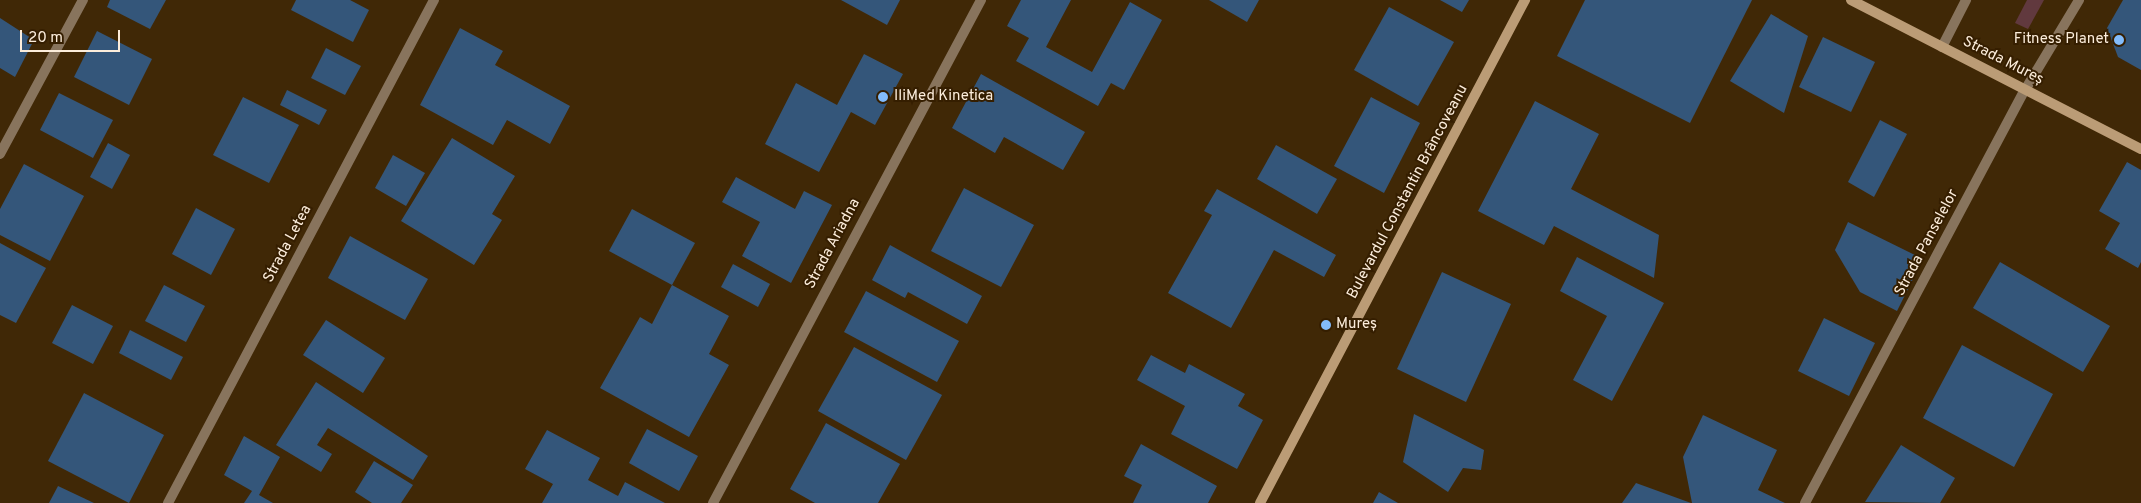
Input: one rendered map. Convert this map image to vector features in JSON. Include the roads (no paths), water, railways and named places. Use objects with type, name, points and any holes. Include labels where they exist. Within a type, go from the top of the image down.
[{"type":"main road","name":"Bulevardul Constantin Brâncoveanu","points":[[1260,503],[1526,0]]},
{"type":"main road","name":"Strada Mureș","points":[[1851,0],[2141,149]]},
{"type":"street","points":[[0,154],[83,0]]},
{"type":"street","name":"Strada Letea","points":[[168,503],[434,0]]},
{"type":"street","name":"Strada Ariadna","points":[[713,503],[980,0]]},
{"type":"street","points":[[1942,47],[1966,0]]},
{"type":"street","name":"Strada Panselelor","points":[[1805,503],[2025,90],[2080,0]]},
{"type":"place","name":"Fitness Planet","points":[[2119,40]]},
{"type":"place","name":"IliMed Kinetica","points":[[883,97]]},
{"type":"place","name":"Mureș","points":[[1326,325]]}]
